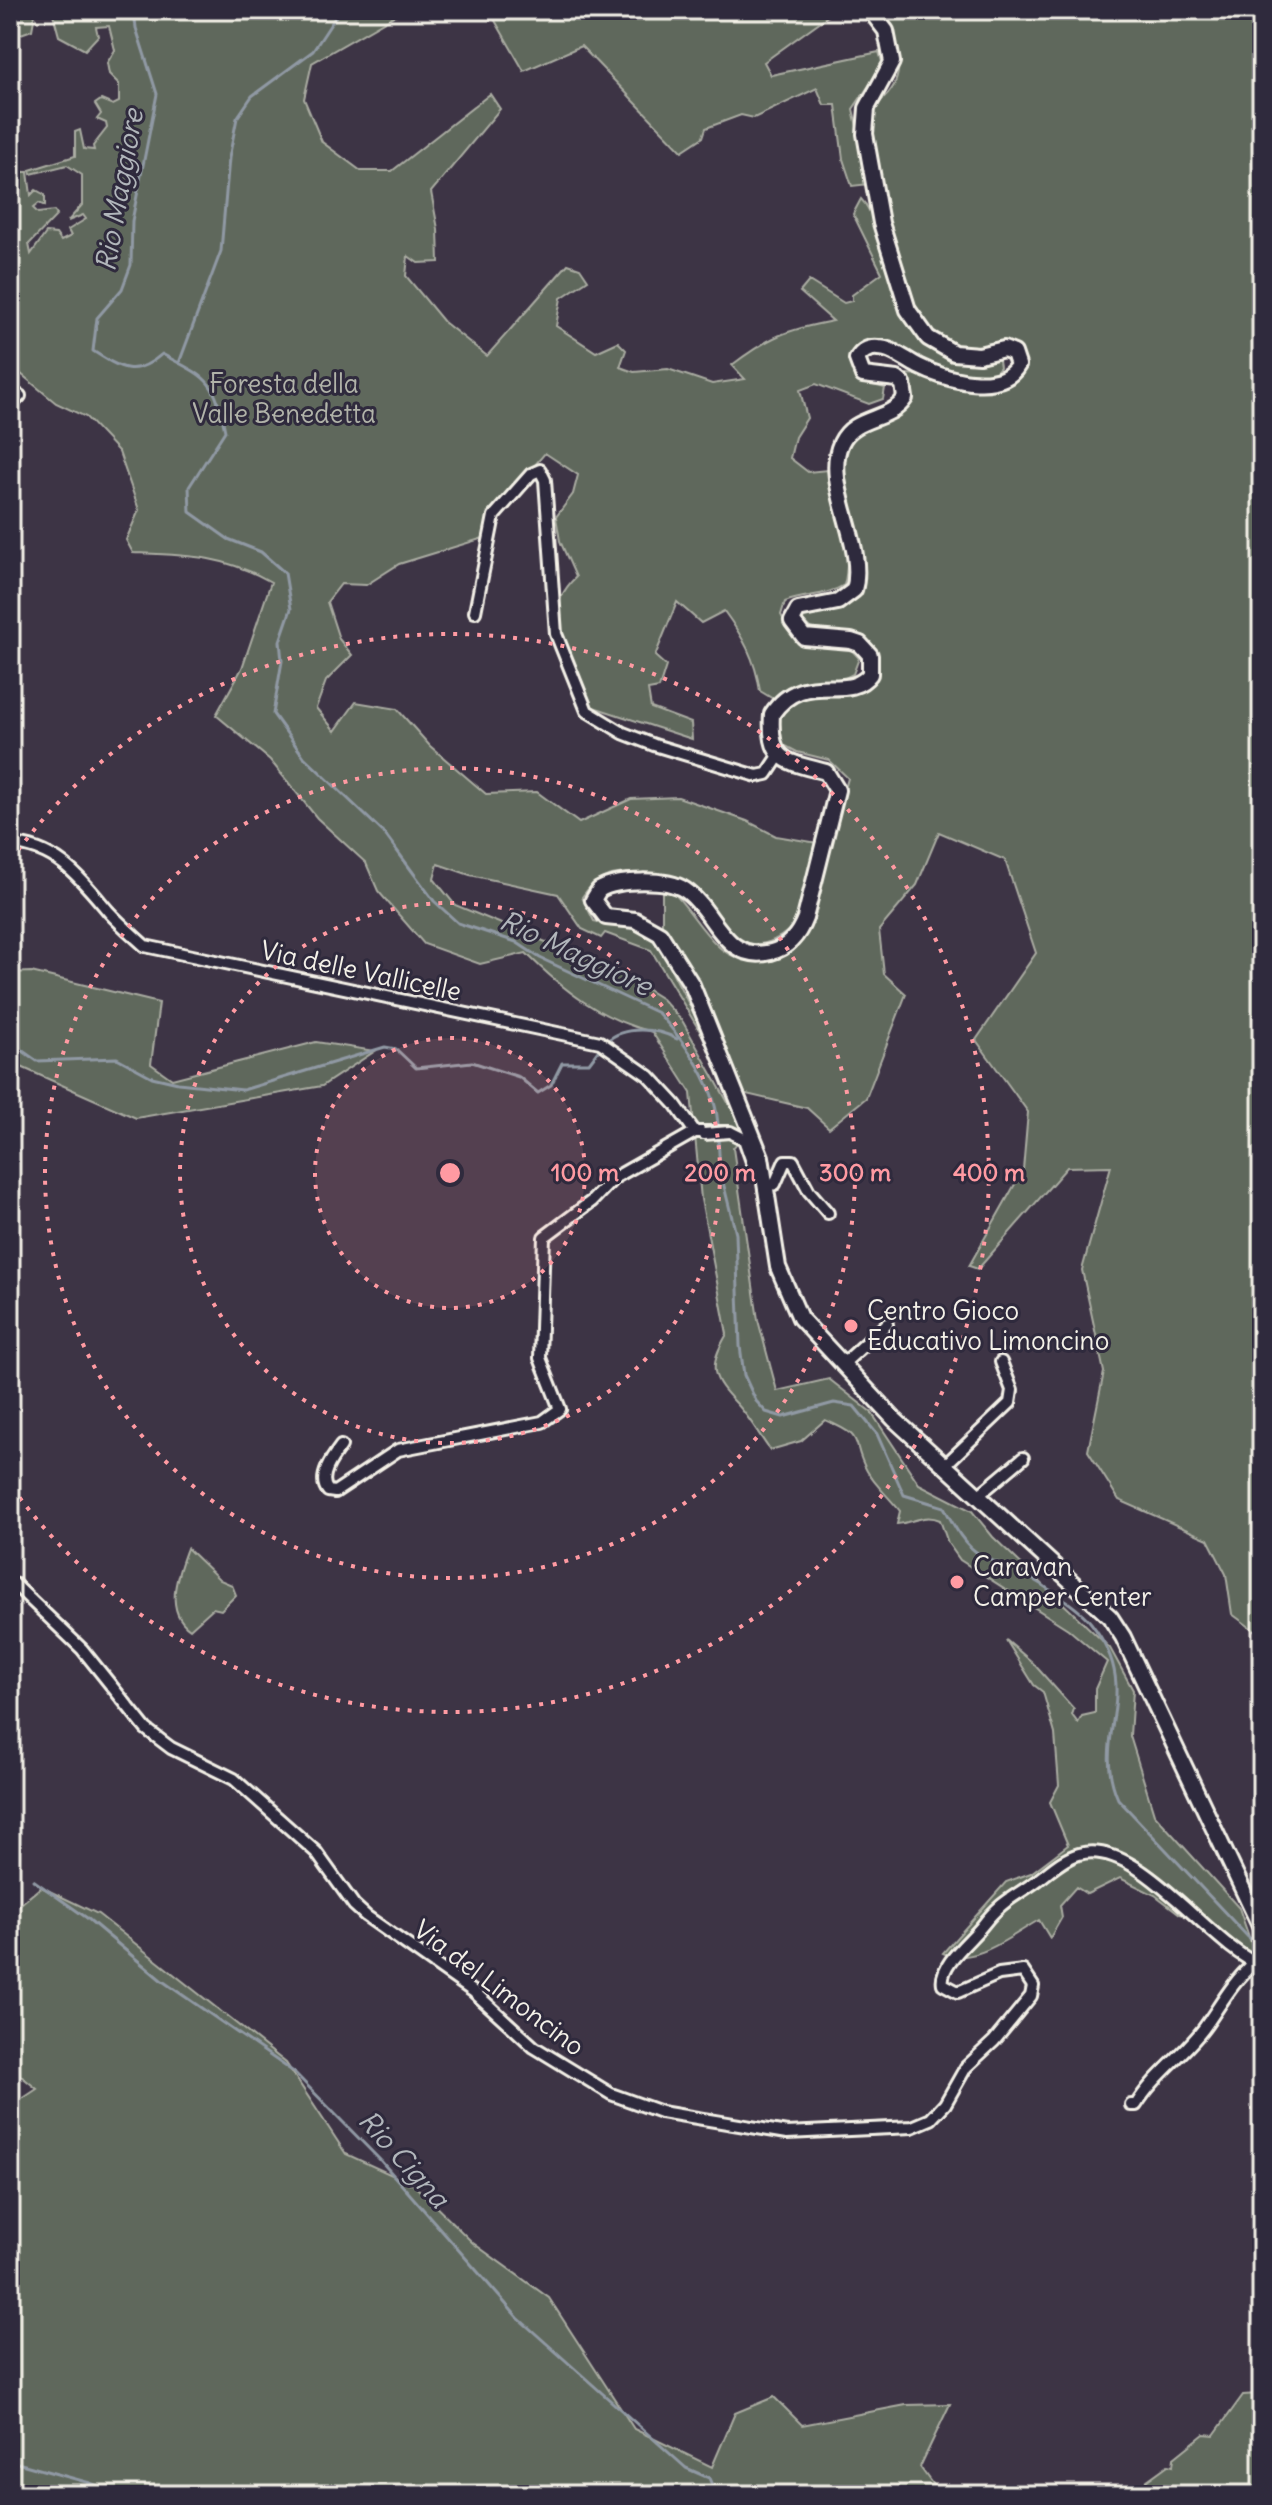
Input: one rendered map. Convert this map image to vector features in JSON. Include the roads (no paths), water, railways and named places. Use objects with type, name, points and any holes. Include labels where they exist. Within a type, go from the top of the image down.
[{"type":"main road","points":[[870,10],[886,31],[892,62],[867,108],[865,134],[881,223],[908,310],[928,338],[954,353],[979,355],[1004,349],[1014,353],[1018,365],[1006,377],[979,382],[927,370],[882,348],[866,350],[857,359],[863,375],[897,379],[903,384],[905,398],[893,411],[851,429],[839,447],[839,482],[856,569],[854,590],[838,602],[804,607],[792,621],[804,637],[860,644],[870,655],[870,674],[855,685],[802,688],[776,707],[772,714],[771,736],[779,756],[786,762],[826,772],[837,790],[805,918],[788,943],[762,954],[741,950],[724,937],[688,892],[670,885],[616,884],[599,890],[593,900],[606,917],[635,920],[648,926],[672,948],[692,985],[757,1145],[784,1286],[800,1318],[945,1465],[1110,1617],[1123,1637],[1261,1927]]},
{"type":"street","points":[[10,406],[20,396]]},
{"type":"street","points":[[475,612],[494,516],[531,474],[540,470],[545,480],[556,634],[587,711],[643,741],[757,776],[767,774],[779,756]]},
{"type":"street","name":"Via delle Vallicelle","points":[[10,844],[24,845],[69,864],[109,912],[145,946],[600,1042],[649,1076],[699,1133]]},
{"type":"street","points":[[341,1446],[329,1462],[324,1481],[328,1491],[335,1492],[398,1450],[542,1422],[555,1416],[560,1409],[558,1400],[540,1358],[544,1237],[592,1201],[614,1178],[699,1133],[730,1132],[744,1139],[756,1173],[766,1185],[775,1184],[785,1161],[793,1161],[809,1191],[828,1213]]},
{"type":"street","points":[[843,1364],[887,1324]]},
{"type":"street","points":[[945,1465],[1010,1403],[1012,1390],[1001,1362]]},
{"type":"street","points":[[979,1495],[1023,1458]]},
{"type":"street","name":"Via del Limoncino","points":[[10,1580],[82,1649],[146,1729],[171,1748],[234,1779],[316,1852],[354,1905],[366,1916],[474,1992],[534,2047],[574,2073],[640,2107],[787,2133],[912,2127],[931,2119],[945,2104],[966,2067],[1022,2008],[1031,1996],[1033,1986],[1023,1971],[1013,1970],[958,1992],[943,1984],[945,1968],[1006,1898],[1078,1854],[1096,1852],[1142,1872],[1167,1890],[1191,1915],[1258,1964]]},
{"type":"street","points":[[1131,2105],[1136,2105],[1156,2076],[1204,2028],[1222,1999],[1258,1964]]},
{"type":"waterway","name":"Rio Maggiore","points":[[134,10],[136,28],[157,94],[132,221],[131,265],[122,289],[97,318],[93,351],[128,368],[144,366],[162,354],[200,375],[213,390],[225,431],[189,487],[190,512],[228,539],[261,552],[285,573],[291,609],[280,641],[282,661],[273,714],[304,757],[384,833],[434,901],[458,923],[516,942],[540,958],[658,1013],[698,1066],[713,1097],[718,1129]]},
{"type":"waterway","points":[[179,363],[221,251],[229,158],[237,118],[252,96],[313,51],[340,10]]},
{"type":"waterway","points":[[606,1042],[622,1033],[641,1030],[660,1032],[677,1039]]},
{"type":"waterway","points":[[10,1042],[37,1061],[117,1058],[152,1077],[243,1090],[385,1047],[396,1049],[416,1068],[472,1062],[519,1077],[538,1093],[551,1085],[562,1063],[589,1063],[601,1047]]},
{"type":"waterway","name":"Rio Maggiore","points":[[718,1137],[720,1170],[736,1234],[744,1375],[756,1401],[766,1412],[783,1417],[834,1403],[854,1406],[877,1434],[904,1495],[944,1507],[959,1534],[975,1551],[1041,1584],[1091,1623],[1107,1648],[1114,1671],[1116,1692],[1109,1754],[1118,1799],[1248,1937],[1262,1946]]},
{"type":"waterway","name":"Rio Cigna","points":[[33,1880],[87,1918],[161,1980],[295,2073],[381,2161],[518,2318],[686,2468],[709,2478],[716,2495]]},
{"type":"waterway","points":[[10,2461],[90,2483],[120,2495]]},
{"type":"place","name":"Centro Gioco Educativo Limoncino","points":[[851,1326]]},
{"type":"place","name":"Caravan Camper Center","points":[[957,1582]]},
{"type":"park label","name":"Foresta della Valle Benedetta","points":[[284,399]]}]
